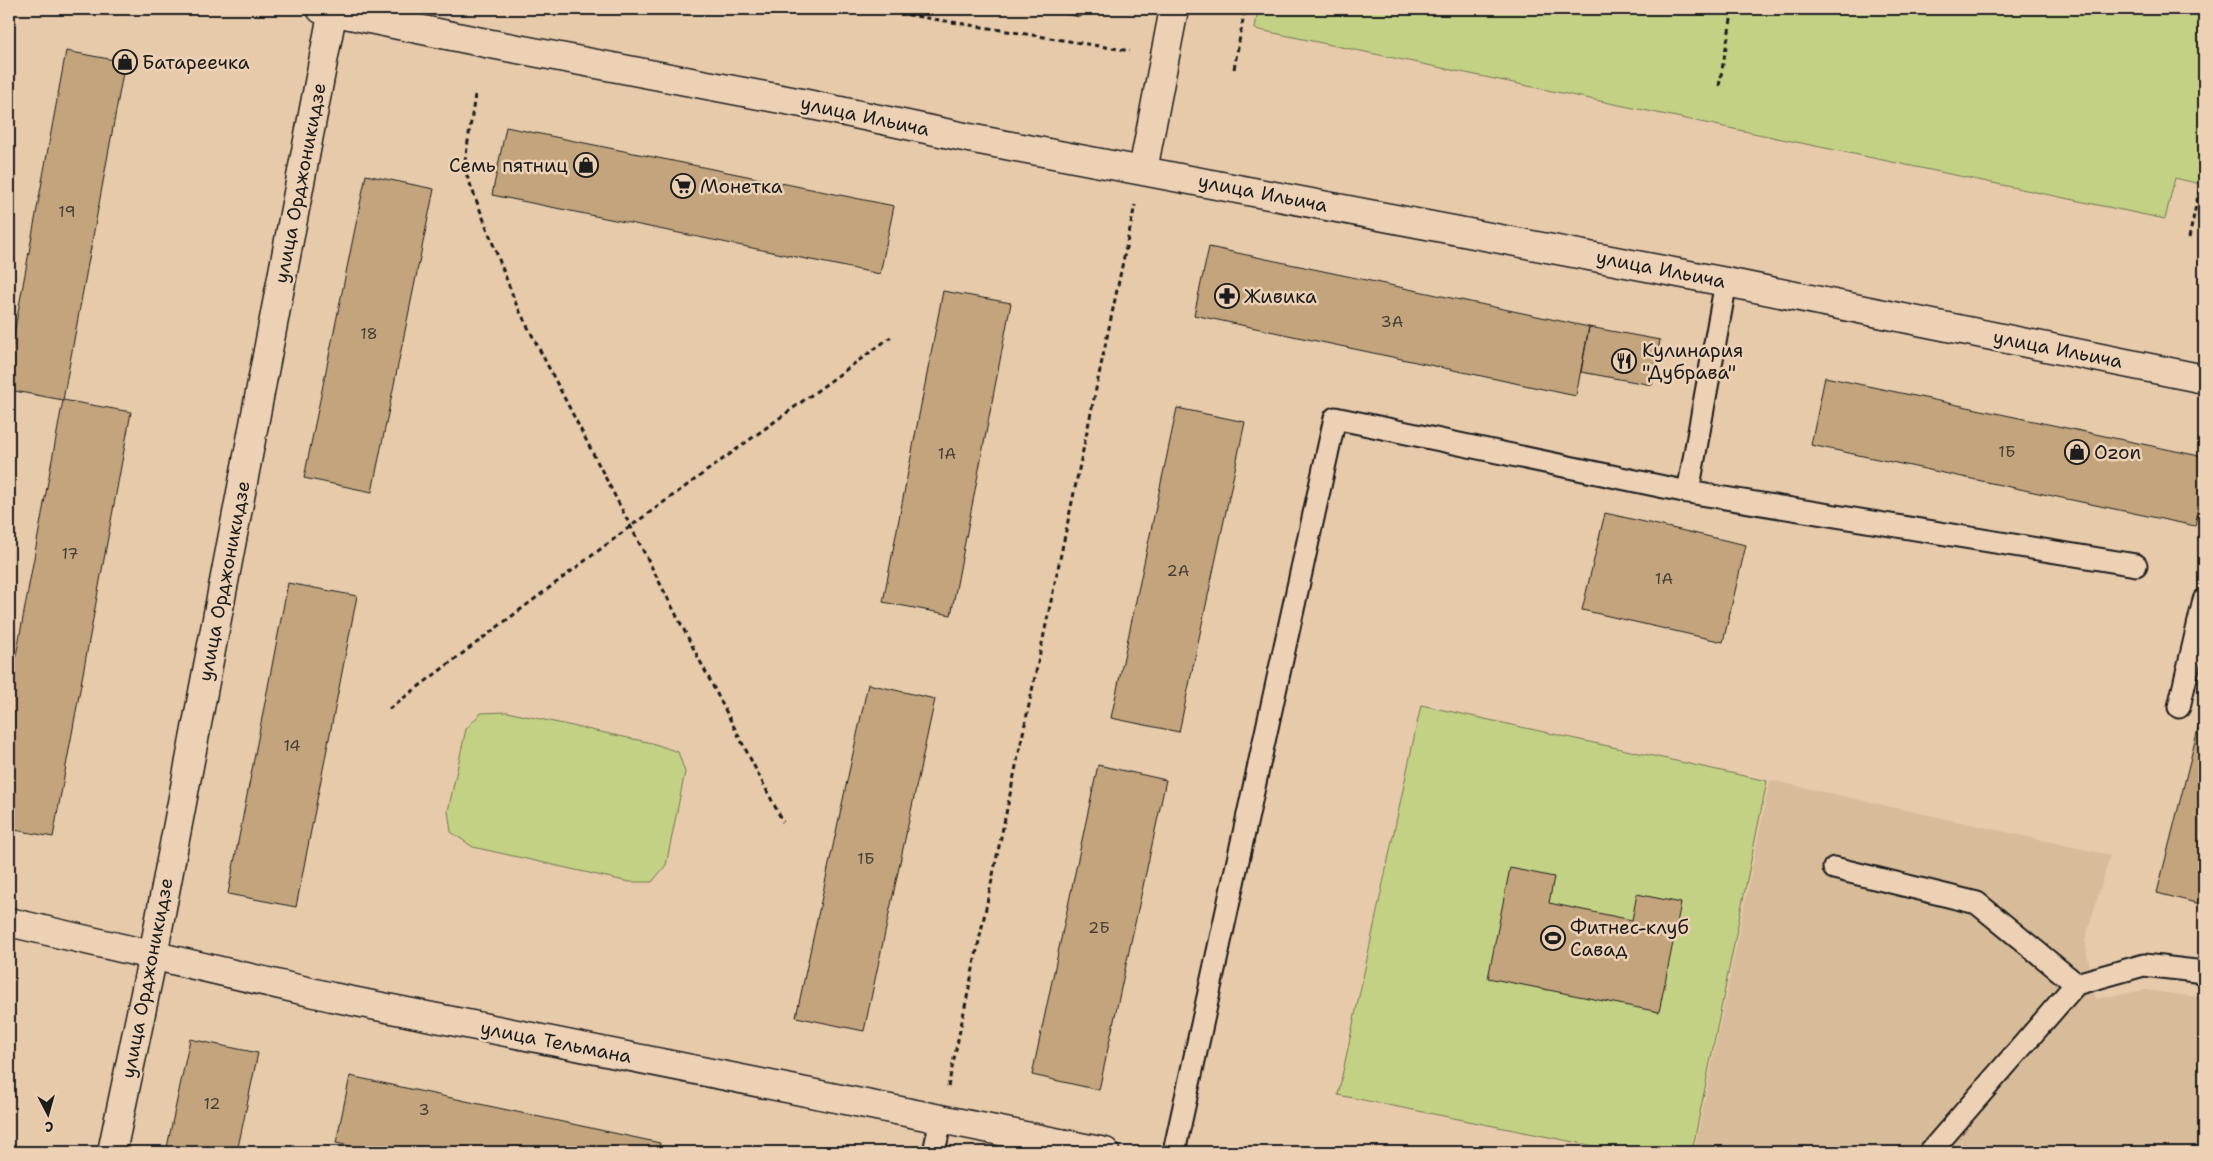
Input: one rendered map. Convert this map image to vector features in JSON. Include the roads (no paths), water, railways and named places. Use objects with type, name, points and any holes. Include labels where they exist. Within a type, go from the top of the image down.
[{"type":"street","points":[[1143,170],[1174,9]]},
{"type":"street","name":"улица Ильича","points":[[329,10],[496,45],[807,104],[969,138],[1726,282],[2204,378]]},
{"type":"street","name":"улица Орджоникидзе","points":[[112,1152],[153,955],[329,10]]},
{"type":"street","name":"улица Тельмана","points":[[9,922],[341,999],[1105,1152]]},
{"type":"lane","points":[[1688,492],[1726,282]]},
{"type":"lane","points":[[1174,1152],[1335,418],[1688,492],[2136,565]]},
{"type":"lane","points":[[2178,707],[2204,600]]},
{"type":"lane","points":[[1834,868],[1977,903],[2076,984]]},
{"type":"lane","points":[[1930,1152],[2076,984],[2144,965],[2204,972]]},
{"type":"lane","points":[[934,1152],[942,1120]]},
{"type":"place","name":"Батареечка","points":[[125,62]]},
{"type":"place","name":"Семь пятниц","points":[[586,165]]},
{"type":"place","name":"Монетка","points":[[683,186]]},
{"type":"place","name":"Живика","points":[[1227,296]]},
{"type":"place","name":"Кулинария \"Дубрава\"","points":[[1624,361]]},
{"type":"place","name":"Ozon","points":[[2077,452]]},
{"type":"place","name":"Фитнес-клуб Савад","points":[[1553,938]]}]
